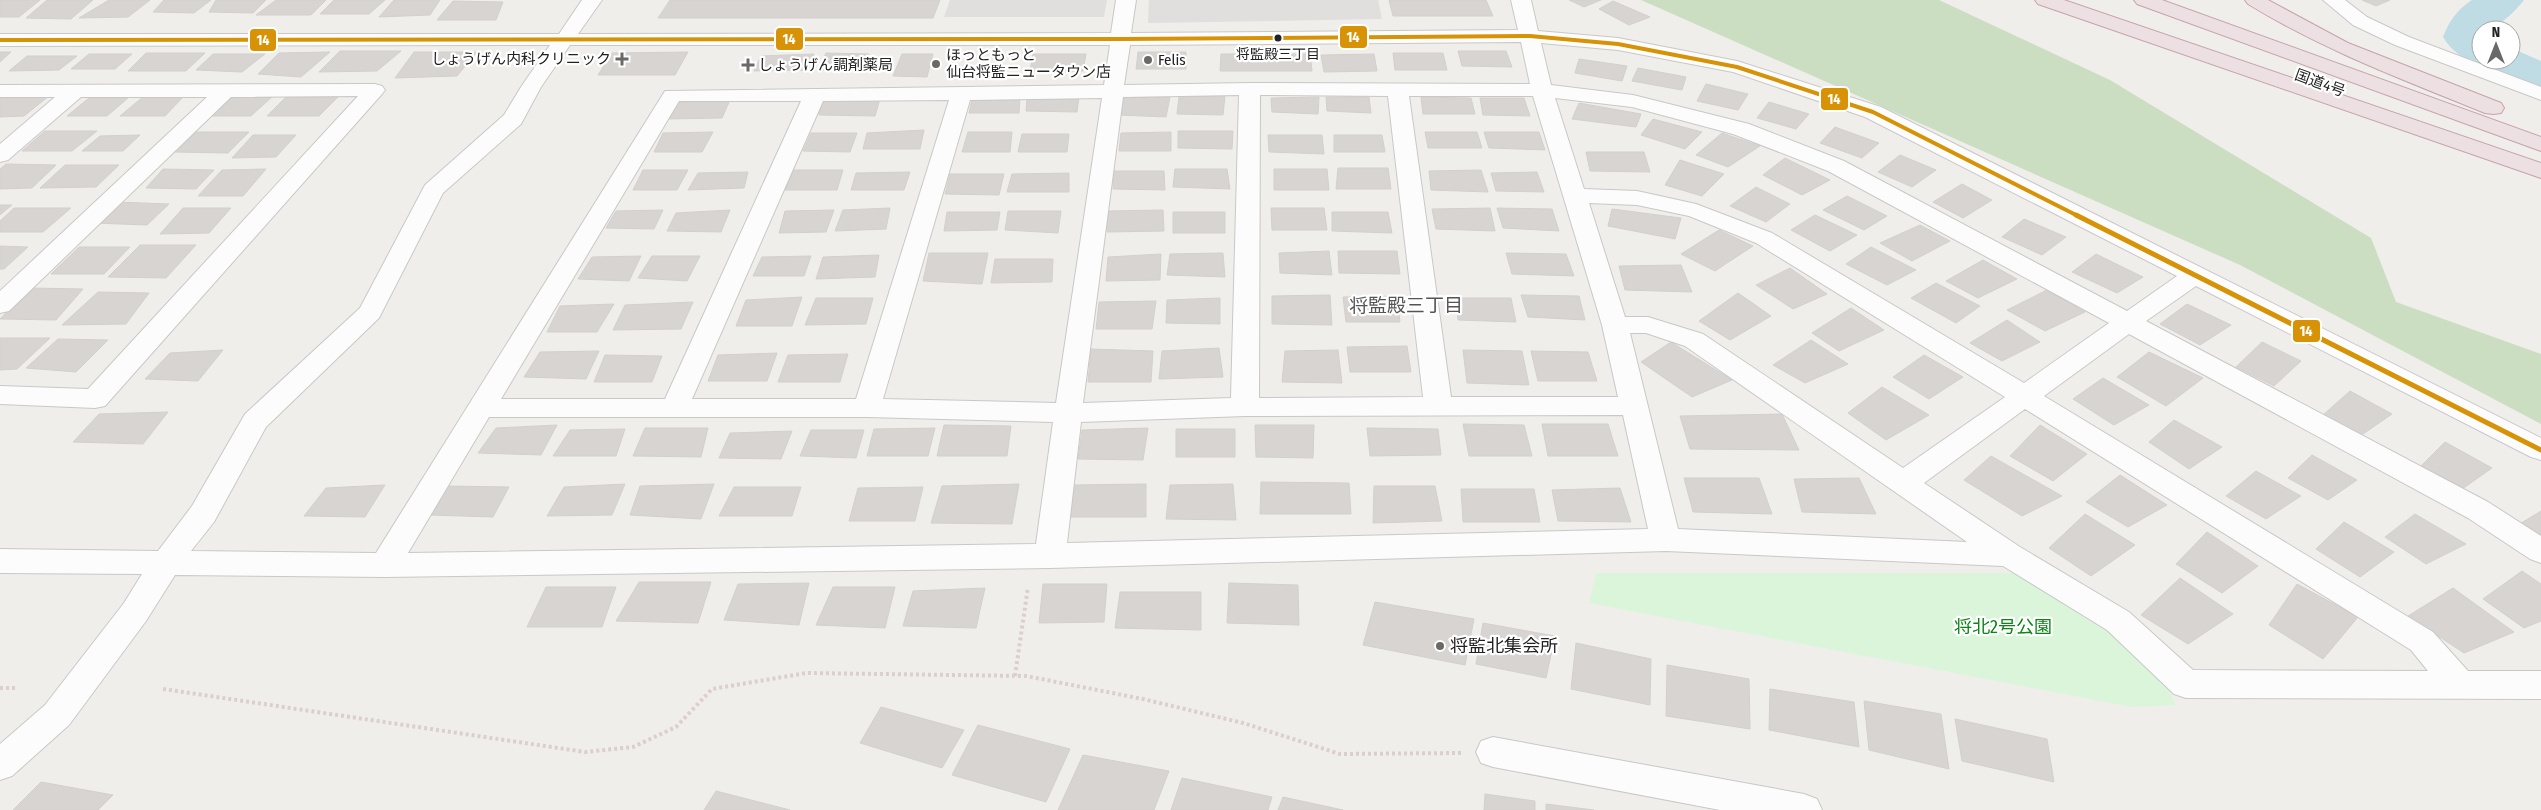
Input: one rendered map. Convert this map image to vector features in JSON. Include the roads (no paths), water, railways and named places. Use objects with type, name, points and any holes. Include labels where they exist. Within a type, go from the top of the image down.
[{"type":"highway","points":[[2045,0],[2541,171]]},
{"type":"highway","name":"国道4号","points":[[2100,0],[2541,165]]},
{"type":"highway","name":"国道4号","points":[[2144,0],[2541,144]]},
{"type":"highway","points":[[2256,0],[2273,12],[2348,50],[2541,127]]},
{"type":"street","points":[[0,766],[57,715],[135,612],[167,561],[203,514],[255,421],[370,312],[433,190],[513,119],[531,87],[592,0]]},
{"type":"street","points":[[1041,556],[1068,413],[1126,0]]},
{"type":"street","points":[[1522,0],[1542,90],[1615,326],[1666,540]]},
{"type":"street","points":[[2333,0],[2360,22],[2402,41],[2541,94]]},
{"type":"street","points":[[0,40],[1120,39],[1530,36],[1618,44],[1737,66],[1873,112],[2541,450]]},
{"type":"street","points":[[384,565],[482,408],[672,95],[961,94],[1250,89],[1542,90],[1633,101],[1741,130],[1836,166],[2478,510],[2541,551]]},
{"type":"street","points":[[1246,407],[1250,89]]},
{"type":"street","points":[[1398,89],[1438,406]]},
{"type":"street","points":[[0,155],[75,90]]},
{"type":"street","points":[[0,305],[226,90]]},
{"type":"street","points":[[0,91],[375,90],[94,398],[0,396]]},
{"type":"street","points":[[674,408],[815,94]]},
{"type":"street","points":[[867,408],[961,94]]},
{"type":"street","points":[[1575,196],[1637,198],[1696,210],[1764,238],[2422,641],[2460,685]]},
{"type":"street","points":[[1903,483],[2194,275]]},
{"type":"street","points":[[1615,326],[1648,326],[1694,340],[2009,556],[2118,621],[2186,684],[2541,685]]},
{"type":"street","points":[[482,408],[867,408],[1068,413],[1246,407],[1633,406]]},
{"type":"street","points":[[0,561],[167,561],[384,565],[1041,556],[1666,540],[2009,556]]},
{"type":"street","points":[[1493,752],[1804,810]]},
{"type":"waterway","points":[[2473,20],[2501,0]]},
{"type":"waterway","points":[[2471,24],[2466,37],[2471,41]]},
{"type":"waterway","points":[[2521,70],[2541,79]]},
{"type":"place","name":"将監殿三丁目","points":[[1278,38]]},
{"type":"place","name":"しょうげん内科クリニック","points":[[622,59]]},
{"type":"place","name":"Felis","points":[[1148,60]]},
{"type":"place","name":"ほっともっと 仙台将監ニュータウン店","points":[[936,64]]},
{"type":"place","name":"しょうげん調剤薬局","points":[[748,65]]},
{"type":"place","name":"将監北集会所","points":[[1440,646]]},
{"type":"district","name":"将監殿三丁目","points":[[1406,305]]},
{"type":"park label","name":"将北2号公園","points":[[2003,627]]}]
